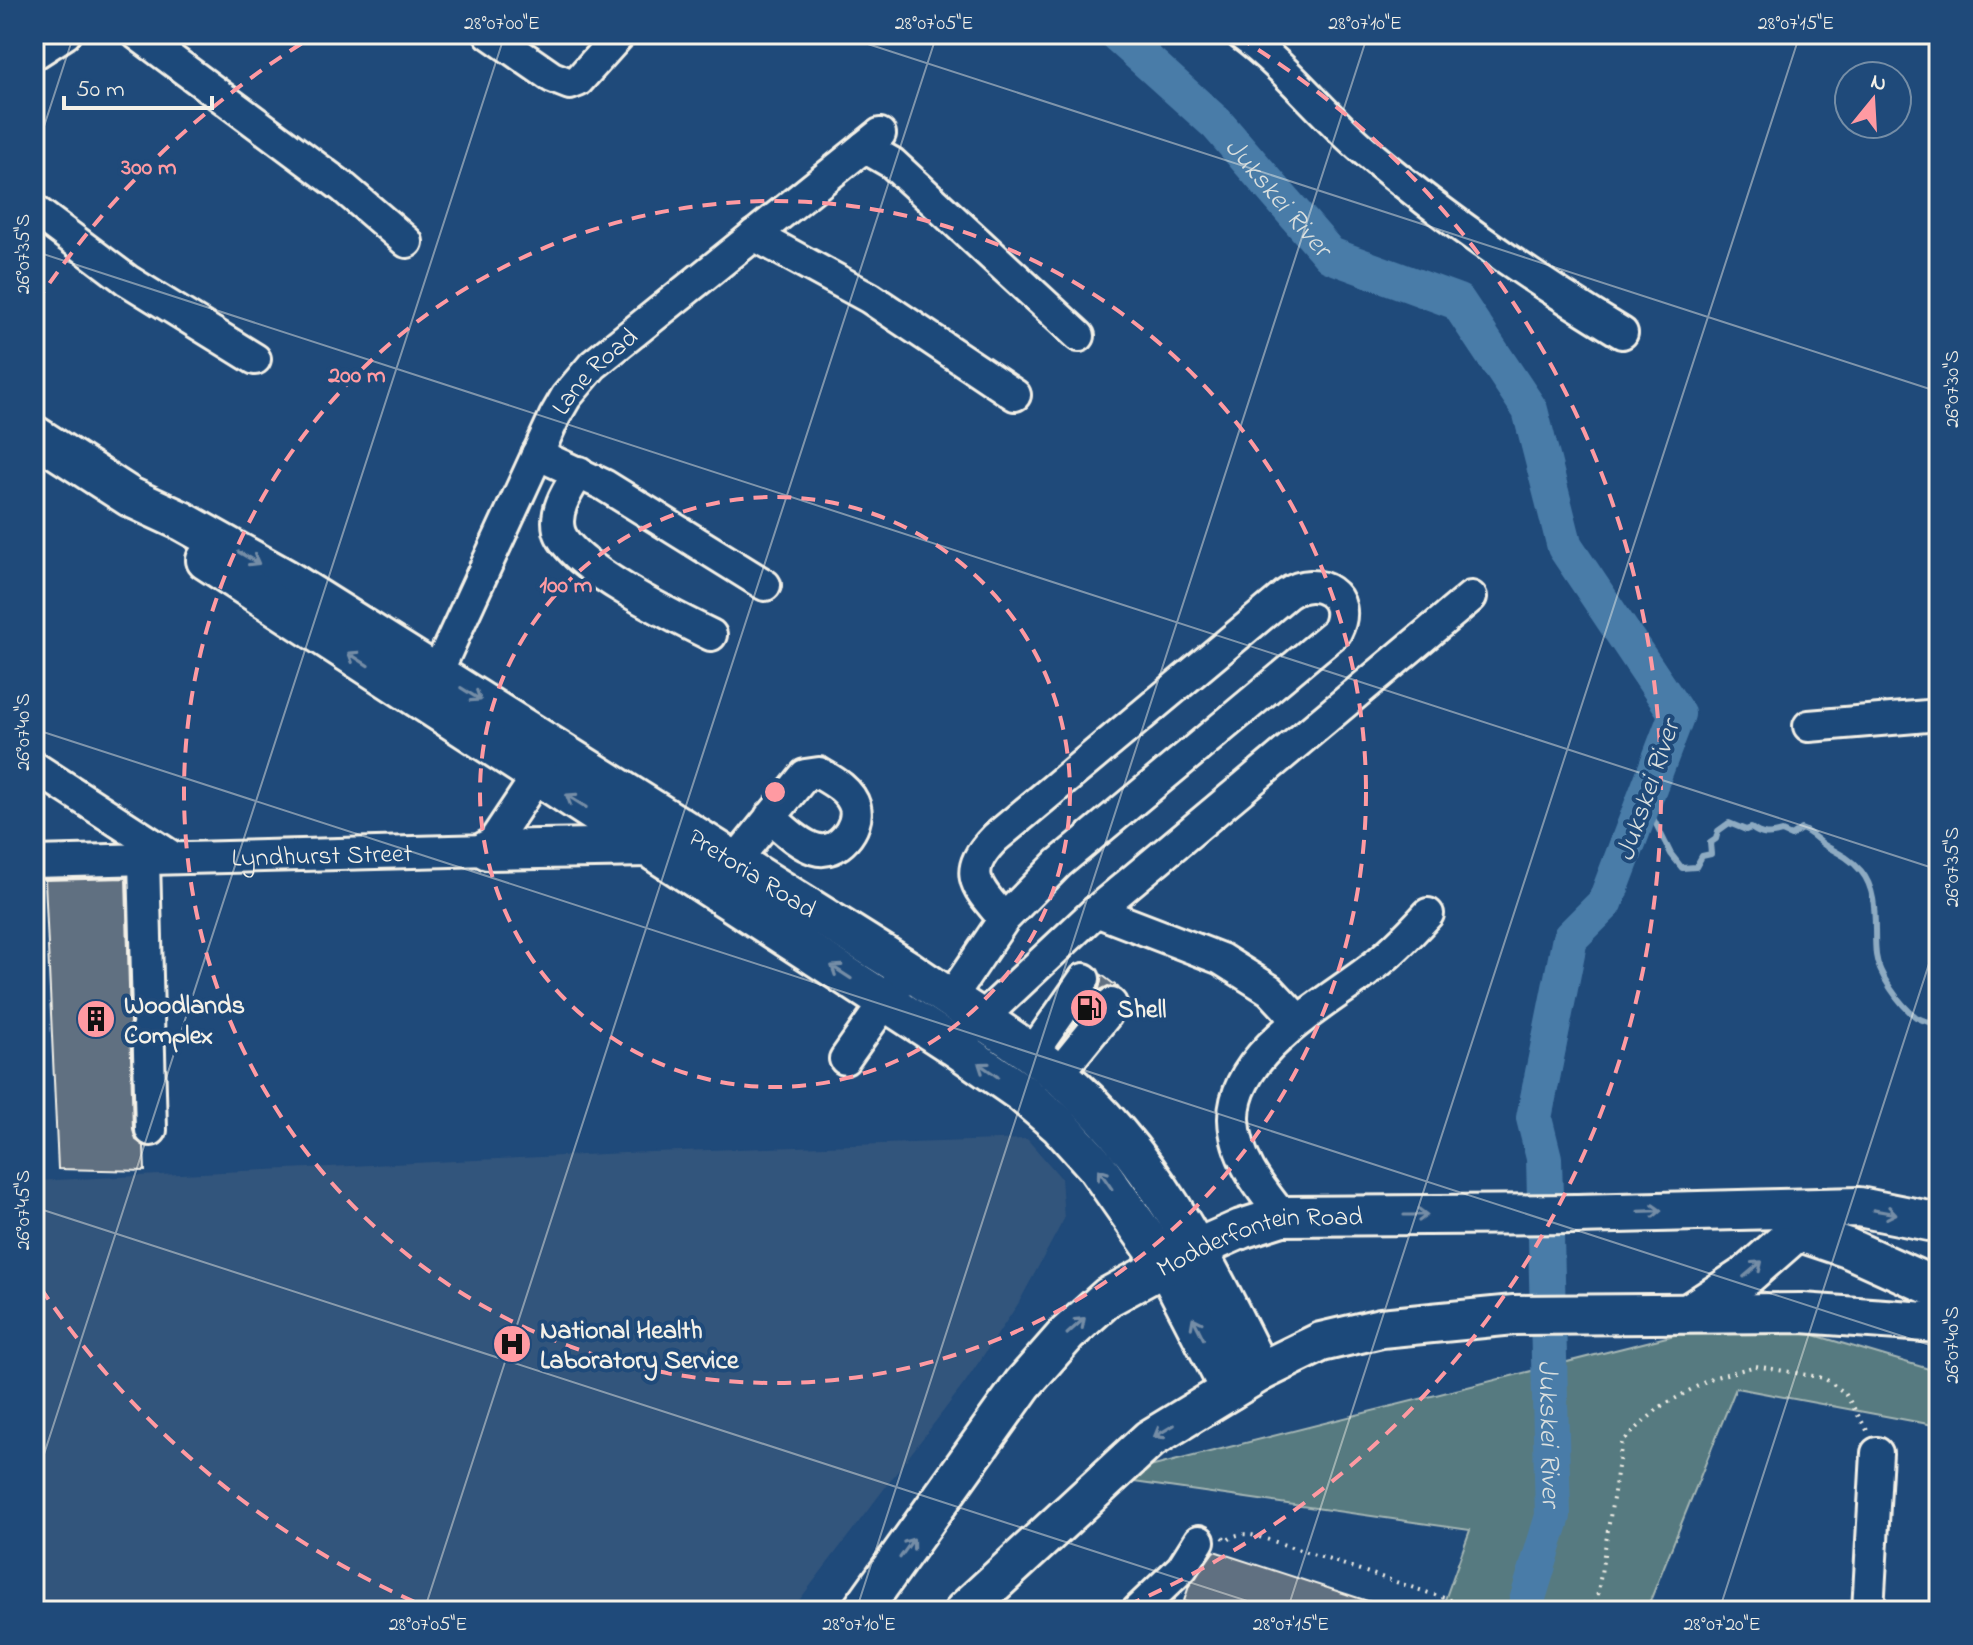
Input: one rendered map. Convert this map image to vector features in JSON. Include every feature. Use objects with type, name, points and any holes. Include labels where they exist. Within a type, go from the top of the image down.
[{"type":"main road","name":"Pretoria Road","points":[[34,435],[130,497],[172,535],[216,568],[430,687],[726,876],[908,970],[1045,1064],[1085,1099],[1125,1141],[1198,1248],[1245,1381]]},
{"type":"main road","name":"Pretoria Road","points":[[547,762],[649,847],[726,876],[885,1001],[1023,1094],[1059,1125],[1096,1166],[1245,1381]]},
{"type":"main road","points":[[488,850],[649,847]]},
{"type":"main road","name":"Modderfontein Road","points":[[861,1611],[1023,1384],[1067,1334],[1108,1297],[1198,1248],[1241,1229],[1282,1216],[1577,1214],[1724,1209],[1809,1221],[1859,1207],[1939,1223]]},
{"type":"main road","points":[[1108,1297],[1128,1256],[1131,1216]]},
{"type":"main road","points":[[1689,1313],[1747,1275],[1809,1221],[1933,1301]]},
{"type":"main road","points":[[964,1611],[1150,1439],[1245,1381],[1321,1342],[1381,1328],[1514,1315],[1597,1312],[1802,1313],[1933,1301]]},
{"type":"street","points":[[34,54],[65,34]]},
{"type":"street","points":[[137,34],[344,188],[407,242]]},
{"type":"street","points":[[490,34],[552,77],[570,84],[578,81],[620,34]]},
{"type":"street","points":[[1241,34],[1278,44],[1361,148],[1437,211],[1501,257],[1622,333]]},
{"type":"street","name":"Lane Road","points":[[430,687],[566,397],[593,365],[872,141],[1079,336]]},
{"type":"street","points":[[34,210],[127,280],[255,359]]},
{"type":"street","points":[[754,235],[870,298],[1015,395]]},
{"type":"street","points":[[537,454],[604,485],[765,585]]},
{"type":"street","points":[[579,472],[559,509],[559,532],[564,543],[608,578],[648,603],[711,635]]},
{"type":"street","points":[[954,1046],[965,1008],[1004,919],[1059,863],[1324,644],[1341,623],[1340,603],[1336,596],[1322,588],[1305,585],[1287,594],[995,838],[979,857],[974,873],[978,888],[1004,919]]},
{"type":"street","points":[[965,1008],[1050,953],[1471,597]]},
{"type":"street","points":[[1809,726],[1939,715]]},
{"type":"street","points":[[488,850],[547,762]]},
{"type":"street","points":[[34,767],[174,858]]},
{"type":"street","points":[[726,876],[770,817]]},
{"type":"street","name":"Lyndhurst Street","points":[[34,862],[488,850]]},
{"type":"street","points":[[144,860],[151,1130]]},
{"type":"street","points":[[1096,911],[1221,959],[1270,990],[1298,1020]]},
{"type":"street","points":[[1282,1216],[1247,1165],[1239,1143],[1234,1118],[1241,1087],[1250,1072],[1298,1020],[1367,971],[1428,914]]},
{"type":"street","points":[[1045,1064],[1096,990],[1050,953]]},
{"type":"street","points":[[845,1059],[908,970]]},
{"type":"street","points":[[1868,1611],[1877,1453]]},
{"type":"street","points":[[1137,1611],[1182,1568],[1199,1541]]},
{"type":"path","points":[[1595,1611],[1622,1442],[1660,1407],[1712,1378],[1756,1366],[1790,1370],[1824,1378],[1845,1393],[1864,1423],[1877,1453]]},
{"type":"path","points":[[1199,1541],[1210,1533],[1218,1533],[1227,1541],[1239,1533],[1259,1537],[1450,1600],[1457,1611]]},
{"type":"shaded area","name":"National Health Laboratory Service","points":[[1027,1139],[1061,1178],[1064,1219],[1018,1304],[964,1384],[791,1611],[34,1611],[34,1181],[625,1153]]},
{"type":"green space","points":[[1750,1316],[1939,1372],[1939,1426],[1736,1388],[1646,1611],[1441,1611],[1470,1530],[1106,1478]]},
{"type":"building","name":"Woodlands Complex","points":[[126,878],[133,1130],[136,1140],[144,1146],[145,1171],[58,1169],[45,880]]},
{"type":"building","points":[[1102,975],[1119,988],[1108,986],[1100,990],[1069,1032],[1099,989]]},
{"type":"building","points":[[1214,1551],[1389,1608],[1388,1611],[1212,1611],[1184,1601],[1189,1586]]},
{"type":"waterway","name":"Jukskei River","points":[[1117,34],[1217,124],[1330,255],[1458,302],[1530,410],[1565,547],[1677,714],[1605,903],[1570,938],[1534,1118],[1544,1158],[1553,1516],[1524,1611]]},
{"type":"waterway","points":[[1644,800],[1671,854],[1682,868],[1696,867],[1702,856],[1711,854],[1710,843],[1716,839],[1718,831],[1729,823],[1766,834],[1782,832],[1791,836],[1801,829],[1849,860],[1861,871],[1871,890],[1876,955],[1885,980],[1916,1017],[1939,1024]]},
{"type":"place","name":"Shell","points":[[1089,1008]]},
{"type":"place","name":"Woodlands Complex","points":[[96,1019]]},
{"type":"place","name":"National Health Laboratory Service","points":[[512,1344]]}]
